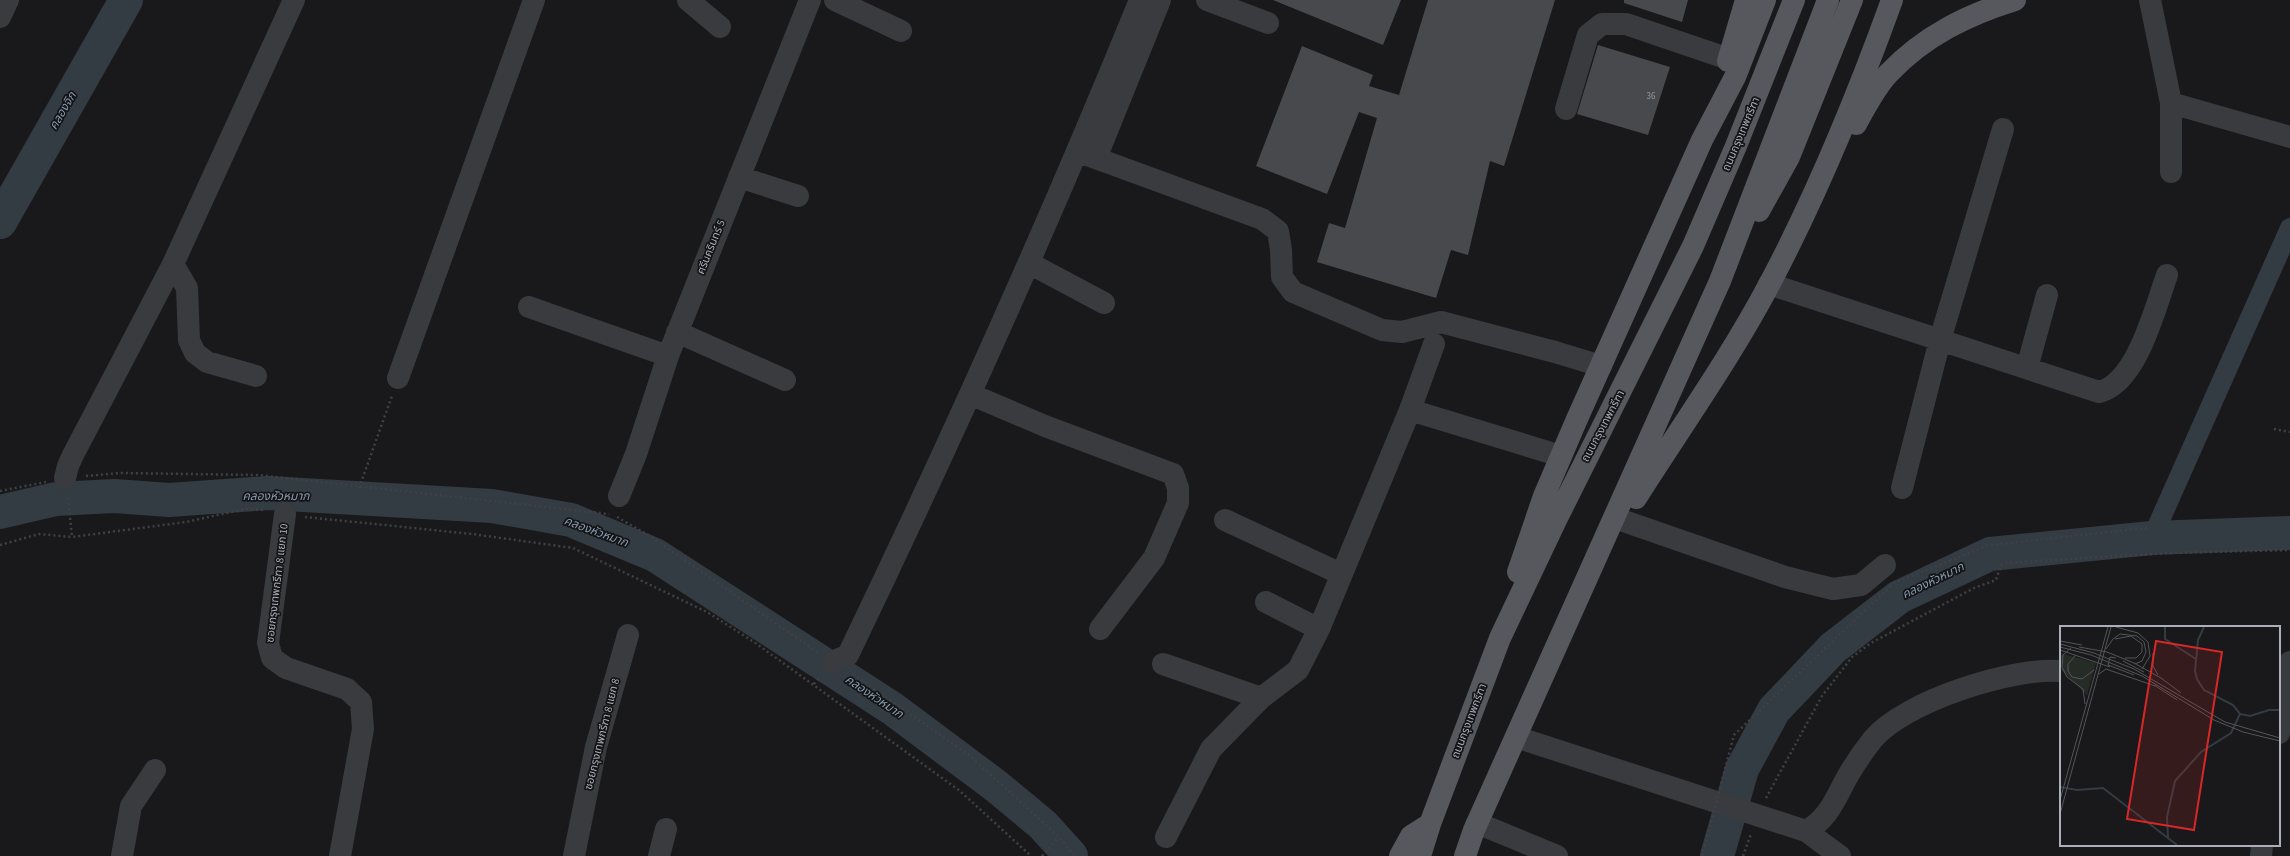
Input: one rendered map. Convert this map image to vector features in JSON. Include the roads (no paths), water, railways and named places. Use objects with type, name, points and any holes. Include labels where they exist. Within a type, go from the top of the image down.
[{"type":"main road","points":[[1702,140],[1729,59],[1746,0]]},
{"type":"main road","points":[[1500,638],[1521,561],[1561,456],[1702,140],[1735,77],[1765,0]]},
{"type":"main road","name":"ถนนกรุงเทพกรีฑา","points":[[1420,856],[1430,824],[1500,638],[1575,481],[1693,246],[1736,146],[1794,0]]},
{"type":"main road","points":[[1720,281],[1790,157],[1852,0]]},
{"type":"main road","points":[[1597,558],[1722,364],[1769,284],[1838,139],[1868,66],[1892,0]]},
{"type":"main road","points":[[1802,217],[1860,116],[1888,73],[1933,35],[1979,11],[2015,0]]},
{"type":"main road","points":[[1465,856],[1475,827],[1720,281],[1827,4]]},
{"type":"main road","points":[[1400,856],[1411,836],[1430,824]]},
{"type":"main road","points":[[1475,827],[1481,856]]},
{"type":"street","points":[[0,17],[8,0]]},
{"type":"street","points":[[66,486],[73,455],[173,264],[294,0]]},
{"type":"street","points":[[398,378],[534,0]]},
{"type":"street","points":[[688,0],[720,27]]},
{"type":"street","points":[[835,0],[901,31]]},
{"type":"street","points":[[1088,155],[1140,0]]},
{"type":"street","points":[[832,662],[848,655],[918,510],[1029,263],[1088,155],[1160,0]]},
{"type":"street","points":[[1207,0],[1268,23]]},
{"type":"street","points":[[2150,0],[2171,103],[2171,172]]},
{"type":"street","name":"ศรีนครินทร์ 5","points":[[619,496],[636,454],[677,332],[740,176],[807,1]]},
{"type":"street","points":[[1566,109],[1588,35],[1602,24],[1626,24],[1729,59]]},
{"type":"street","points":[[2171,103],[2290,137]]},
{"type":"street","points":[[1902,488],[1940,340],[2003,129]]},
{"type":"street","points":[[1088,155],[1262,219],[1278,231],[1281,250],[1282,277],[1293,292],[1382,330],[1402,332],[1441,322],[1555,352],[1601,366]]},
{"type":"street","points":[[740,176],[798,196]]},
{"type":"street","points":[[1029,263],[1104,303]]},
{"type":"street","points":[[173,264],[187,288],[189,340],[195,353],[207,362],[256,376]]},
{"type":"street","points":[[1769,284],[2099,392],[2106,390],[2123,376],[2142,345],[2167,276]]},
{"type":"street","points":[[2027,368],[2047,295]]},
{"type":"street","points":[[529,307],[668,356]]},
{"type":"street","points":[[677,332],[785,380]]},
{"type":"street","points":[[1166,837],[1211,749],[1261,698],[1298,670],[1319,629],[1410,410],[1434,344]]},
{"type":"street","points":[[970,394],[1045,426],[1173,474],[1178,488],[1178,503],[1154,558],[1100,629]]},
{"type":"street","points":[[1410,410],[1561,456]]},
{"type":"street","name":"ซอยกรุงเทพกรีฑา 8 แยก 10","points":[[285,514],[268,643],[272,658],[286,668],[347,689],[361,702],[363,729],[340,856]]},
{"type":"street","points":[[1225,520],[1341,574]]},
{"type":"street","points":[[1621,520],[1785,576],[1833,588],[1861,585],[1885,565]]},
{"type":"street","points":[[1266,602],[1319,629]]},
{"type":"street","name":"ซอยกรุงเทพกรีฑา 8 แยก 8","points":[[574,856],[596,747],[628,635]]},
{"type":"street","points":[[2280,727],[2290,662]]},
{"type":"street","points":[[1163,664],[1261,698]]},
{"type":"street","points":[[1806,831],[1819,824],[1831,809],[1850,772],[1874,738],[1900,717],[1937,699],[2001,677],[2060,671]]},
{"type":"street","points":[[1516,737],[1806,831],[1840,856]]},
{"type":"street","points":[[122,856],[132,806],[155,770]]},
{"type":"street","points":[[1475,827],[1557,856]]},
{"type":"street","points":[[659,856],[666,829]]},
{"type":"street","points":[[2261,856],[2262,846]]},
{"type":"waterway","name":"คลองจิก","points":[[0,222],[126,0]]},
{"type":"waterway","points":[[2152,538],[2290,228]]},
{"type":"waterway","name":"คลองหัวหมาก","points":[[0,512],[56,499],[114,496],[169,500],[269,493],[492,506],[571,520],[655,555],[893,709],[996,786],[1043,825],[1071,856]]},
{"type":"waterway","name":"คลองหัวหมาก","points":[[1717,856],[1742,769],[1774,710],[1833,648],[1899,597],[1990,554],[2152,538],[2290,533]]}]
